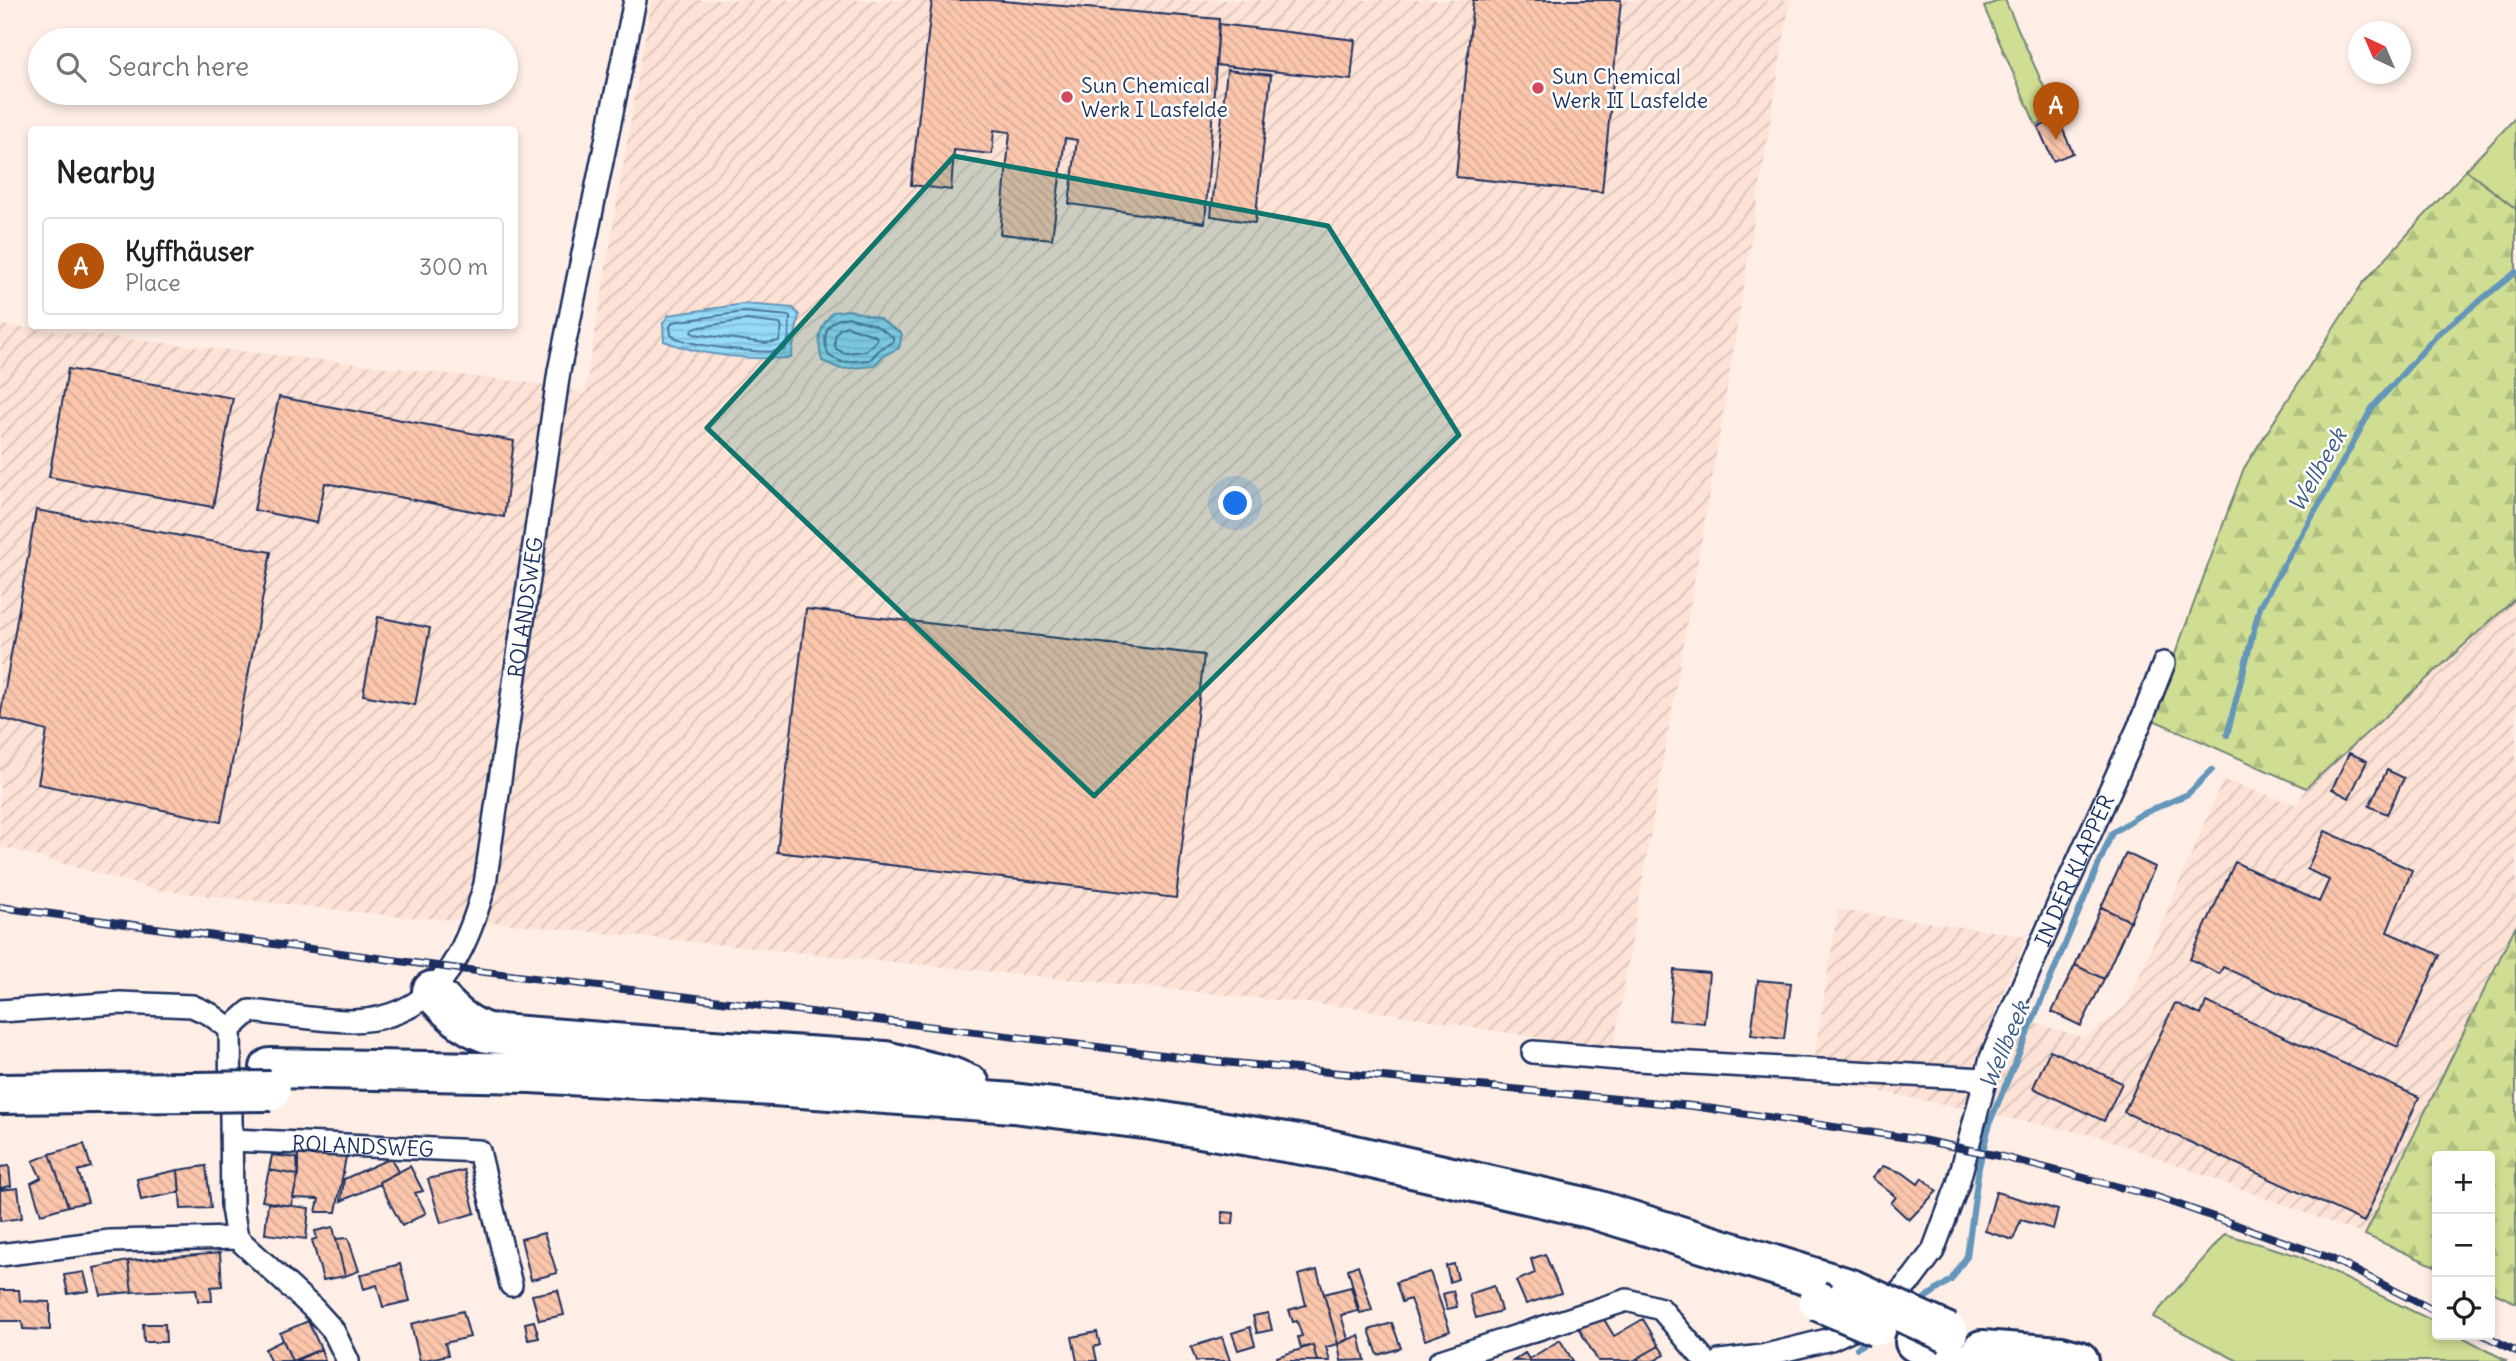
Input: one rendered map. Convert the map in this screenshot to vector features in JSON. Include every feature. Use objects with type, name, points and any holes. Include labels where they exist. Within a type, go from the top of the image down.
[{"type":"highway","points":[[432,991],[453,1014],[471,1027],[487,1032],[665,1048],[885,1061],[951,1077],[1013,1103]]},
{"type":"highway","points":[[0,1071],[193,1081]]},
{"type":"highway","points":[[0,1094],[193,1081],[530,1073],[1013,1103],[1166,1122],[1328,1149],[1592,1209],[1834,1295],[1961,1349],[2061,1356],[2079,1361]]},
{"type":"highway","points":[[271,1079],[783,1106],[1040,1127],[1160,1143],[1452,1199],[1587,1232],[1714,1268],[1834,1295]]},
{"type":"street","name":"ROLANDSWEG","points":[[230,1029],[250,1011],[351,1021],[383,1016],[411,1006],[432,991],[452,968],[471,930],[485,884],[559,371],[635,0]]},
{"type":"street","name":"IN DER KLAPPER","points":[[1720,1361],[1762,1356],[1831,1339],[1874,1319],[1912,1279],[1933,1251],[1958,1184],[1984,1079],[2164,663]]},
{"type":"street","points":[[0,1011],[120,1003],[192,1006],[210,1014],[230,1029],[232,1208],[237,1238],[314,1309],[332,1330],[348,1361]]},
{"type":"street","points":[[1533,1052],[1984,1079]]},
{"type":"street","name":"ROLANDSWEG","points":[[233,1140],[479,1151],[511,1285]]},
{"type":"street","points":[[0,1255],[110,1241],[237,1238]]},
{"type":"street","points":[[1440,1361],[1626,1300],[1661,1309],[1705,1361]]},
{"type":"highlighted area","points":[[954,156],[1328,226],[1459,435],[1094,796],[707,428]]},
{"type":"shaded area","points":[[651,0],[1790,0],[1718,444],[1613,1050],[1357,1008],[492,922],[394,916],[157,890],[0,846],[0,325],[532,383],[585,393]]},
{"type":"shaded area","points":[[2513,600],[2516,603],[2516,925],[2365,1235],[2102,1137],[1811,1077],[1838,910],[2027,936],[1995,1011],[2085,1038],[2127,1005],[2223,780],[2297,805],[2306,788]]},
{"type":"green space","points":[[2005,0],[2057,116],[2036,125],[1984,7]]},
{"type":"green space","points":[[2516,117],[2516,209],[2466,170]]},
{"type":"green space","points":[[2466,170],[2516,209],[2516,598],[2306,788],[2151,719],[2244,468],[2362,284]]},
{"type":"green space","points":[[2516,925],[2516,1303],[2495,1293],[2495,1151],[2432,1151],[2432,1265],[2365,1235]]},
{"type":"green space","points":[[2225,1234],[2299,1256],[2432,1321],[2432,1340],[2468,1340],[2507,1361],[2238,1361],[2153,1317]]},
{"type":"water","points":[[744,304],[793,308],[799,315],[791,358],[726,356],[664,341],[663,323],[669,315]]},
{"type":"water","points":[[849,310],[878,318],[902,334],[899,348],[884,355],[874,366],[841,369],[822,361],[819,340],[824,323],[833,312]]},
{"type":"building","name":"Sun Chemical Werk I Lasfelde","points":[[932,0],[991,0],[1219,19],[1205,223],[1069,204],[1077,140],[1065,138],[1052,239],[1000,234],[1010,132],[994,130],[992,154],[954,150],[951,190],[911,185]]},
{"type":"building","name":"Sun Chemical Werk II Lasfelde","points":[[1473,0],[1621,0],[1602,192],[1456,177]]},
{"type":"building","points":[[1219,24],[1355,40],[1351,80],[1216,65]]},
{"type":"building","points":[[1227,70],[1271,75],[1255,223],[1211,216]]},
{"type":"building","points":[[2058,119],[2073,153],[2053,161],[2038,127]]},
{"type":"building","points":[[68,369],[233,398],[213,507],[49,477]]},
{"type":"building","points":[[279,397],[514,441],[504,517],[325,483],[317,523],[254,510]]},
{"type":"building","points":[[36,510],[271,552],[221,822],[38,784],[47,731],[0,718]]},
{"type":"building","points":[[806,609],[1204,655],[1176,898],[777,852]]},
{"type":"building","points":[[378,617],[430,628],[415,705],[363,695]]},
{"type":"building","points":[[2349,753],[2367,761],[2349,798],[2332,789]]},
{"type":"building","points":[[2387,770],[2404,778],[2387,814],[2369,806]]},
{"type":"building","points":[[2325,831],[2412,870],[2387,932],[2440,955],[2398,1047],[2223,967],[2219,974],[2190,959],[2235,862],[2319,902],[2329,880],[2307,869]]},
{"type":"building","points":[[2126,853],[2155,867],[2130,921],[2101,907]]},
{"type":"building","points":[[2101,907],[2130,921],[2104,979],[2075,965]]},
{"type":"building","points":[[2075,965],[2104,979],[2081,1026],[2052,1012]]},
{"type":"building","points":[[1674,970],[1709,973],[1704,1023],[1669,1020]]},
{"type":"building","points":[[1758,980],[1791,983],[1784,1039],[1751,1035]]},
{"type":"building","points":[[2206,1002],[2419,1097],[2364,1222],[2124,1112],[2175,1003],[2201,1015]]},
{"type":"building","points":[[2050,1050],[2122,1083],[2104,1121],[2033,1088]]},
{"type":"building","points":[[84,1144],[91,1167],[78,1171],[88,1202],[68,1206],[50,1154]]},
{"type":"building","points":[[347,1151],[336,1212],[316,1212],[319,1199],[293,1198],[298,1175],[298,1153]]},
{"type":"building","points":[[50,1154],[68,1206],[41,1214],[31,1183],[41,1178],[33,1161]]},
{"type":"building","points":[[272,1155],[297,1158],[298,1175],[269,1170]]},
{"type":"building","points":[[391,1158],[398,1172],[379,1182],[380,1184],[341,1201],[344,1179]]},
{"type":"building","points":[[9,1166],[11,1186],[0,1188],[0,1167]]},
{"type":"building","points":[[206,1166],[211,1208],[181,1209],[178,1170]]},
{"type":"building","points":[[410,1166],[423,1191],[415,1193],[426,1213],[402,1226],[379,1182]]},
{"type":"building","points":[[1883,1166],[1903,1173],[1918,1184],[1922,1178],[1937,1191],[1909,1220],[1891,1203],[1896,1197],[1872,1178]]},
{"type":"building","points":[[178,1170],[180,1192],[141,1200],[137,1179]]},
{"type":"building","points":[[269,1170],[298,1175],[291,1206],[262,1201]]},
{"type":"building","points":[[464,1170],[475,1213],[441,1223],[428,1179]]},
{"type":"building","points":[[18,1188],[22,1218],[0,1221],[0,1190]]},
{"type":"building","points":[[1996,1192],[2058,1210],[2053,1229],[2021,1220],[2013,1240],[1985,1231]]},
{"type":"building","points":[[268,1203],[309,1208],[306,1239],[265,1234]]},
{"type":"building","points":[[1222,1212],[1234,1213],[1233,1224],[1222,1223]]},
{"type":"building","points":[[333,1227],[345,1276],[323,1280],[312,1240],[317,1238],[315,1231]]},
{"type":"building","points":[[544,1233],[557,1273],[531,1280],[521,1239]]},
{"type":"building","points":[[348,1238],[359,1271],[345,1276],[336,1239]]},
{"type":"building","points":[[220,1253],[222,1286],[211,1287],[212,1301],[198,1301],[196,1289],[132,1292],[128,1261]]},
{"type":"building","points":[[1545,1254],[1561,1293],[1526,1304],[1516,1281],[1535,1273],[1531,1259]]},
{"type":"building","points":[[128,1261],[132,1292],[101,1295],[94,1268]]},
{"type":"building","points":[[400,1264],[410,1301],[383,1307],[377,1285],[364,1289],[360,1275]]},
{"type":"building","points":[[1454,1264],[1458,1279],[1450,1282],[1446,1266]]},
{"type":"building","points":[[1358,1265],[1372,1310],[1360,1313],[1348,1269]]},
{"type":"building","points":[[1317,1270],[1338,1344],[1326,1347],[1330,1361],[1317,1361],[1313,1345],[1301,1348],[1298,1337],[1302,1336],[1297,1321],[1293,1322],[1289,1310],[1306,1305],[1298,1275]]},
{"type":"building","points":[[84,1272],[89,1291],[68,1294],[64,1275]]},
{"type":"building","points":[[1430,1272],[1450,1331],[1425,1340],[1410,1299],[1402,1302],[1396,1282]]},
{"type":"building","points":[[1494,1286],[1501,1311],[1476,1318],[1469,1294]]},
{"type":"building","points":[[1351,1287],[1358,1311],[1341,1315],[1348,1339],[1338,1344],[1324,1294]]},
{"type":"building","points":[[0,1290],[19,1290],[20,1301],[50,1302],[50,1330],[23,1329],[22,1321],[0,1321]]},
{"type":"building","points":[[558,1290],[564,1315],[539,1320],[532,1295]]},
{"type":"building","points":[[1453,1291],[1457,1307],[1447,1309],[1443,1294]]},
{"type":"building","points":[[463,1311],[470,1337],[445,1343],[448,1355],[420,1361],[411,1324]]},
{"type":"building","points":[[1268,1313],[1272,1330],[1257,1333],[1253,1316]]},
{"type":"building","points":[[1602,1316],[1614,1336],[1643,1319],[1659,1346],[1633,1361],[1598,1361],[1579,1329]]},
{"type":"building","points":[[308,1321],[321,1349],[292,1361],[280,1333]]},
{"type":"building","points":[[534,1321],[539,1338],[528,1340],[525,1323]]},
{"type":"building","points":[[1392,1323],[1401,1348],[1378,1355],[1369,1330]]},
{"type":"building","points":[[143,1324],[165,1324],[166,1342],[144,1342]]},
{"type":"building","points":[[1250,1327],[1255,1345],[1238,1350],[1232,1333]]},
{"type":"building","points":[[1097,1332],[1100,1345],[1094,1347],[1097,1361],[1077,1361],[1072,1337]]},
{"type":"building","points":[[1359,1335],[1365,1360],[1341,1361],[1338,1344]]},
{"type":"building","points":[[1222,1337],[1230,1361],[1196,1361],[1191,1347]]},
{"type":"building","points":[[283,1340],[292,1361],[270,1361],[265,1349]]},
{"type":"building","points":[[1560,1340],[1573,1361],[1513,1361],[1525,1353],[1529,1359]]},
{"type":"building","points":[[1313,1345],[1317,1361],[1278,1361],[1277,1357]]},
{"type":"building","points":[[1659,1346],[1665,1355],[1654,1361],[1639,1361],[1638,1358]]},
{"type":"building","points":[[321,1349],[325,1361],[295,1361]]},
{"type":"waterway","name":"Wellbeek","points":[[2227,735],[2260,606],[2372,408],[2438,334],[2516,272]]},
{"type":"waterway","name":"Wellbeek","points":[[1915,1305],[1951,1280],[1967,1256],[1979,1167],[1990,1122],[2112,833],[2140,815],[2188,794],[2212,770]]},
{"type":"waterway","name":"Wellbeek","points":[[1857,1348],[1870,1339]]},
{"type":"railway","points":[[0,907],[452,968],[1212,1061],[1693,1106],[1922,1140],[1999,1156],[2154,1196],[2330,1258],[2432,1309]]},
{"type":"railway","points":[[2494,1340],[2516,1351]]},
{"type":"place","name":"Sun Chemical Werk II Lasfelde","points":[[1538,88]]},
{"type":"place","name":"Sun Chemical Werk I Lasfelde","points":[[1067,97]]},
{"type":"place","name":"Kyffhäuser","points":[[2056,140]]}]
